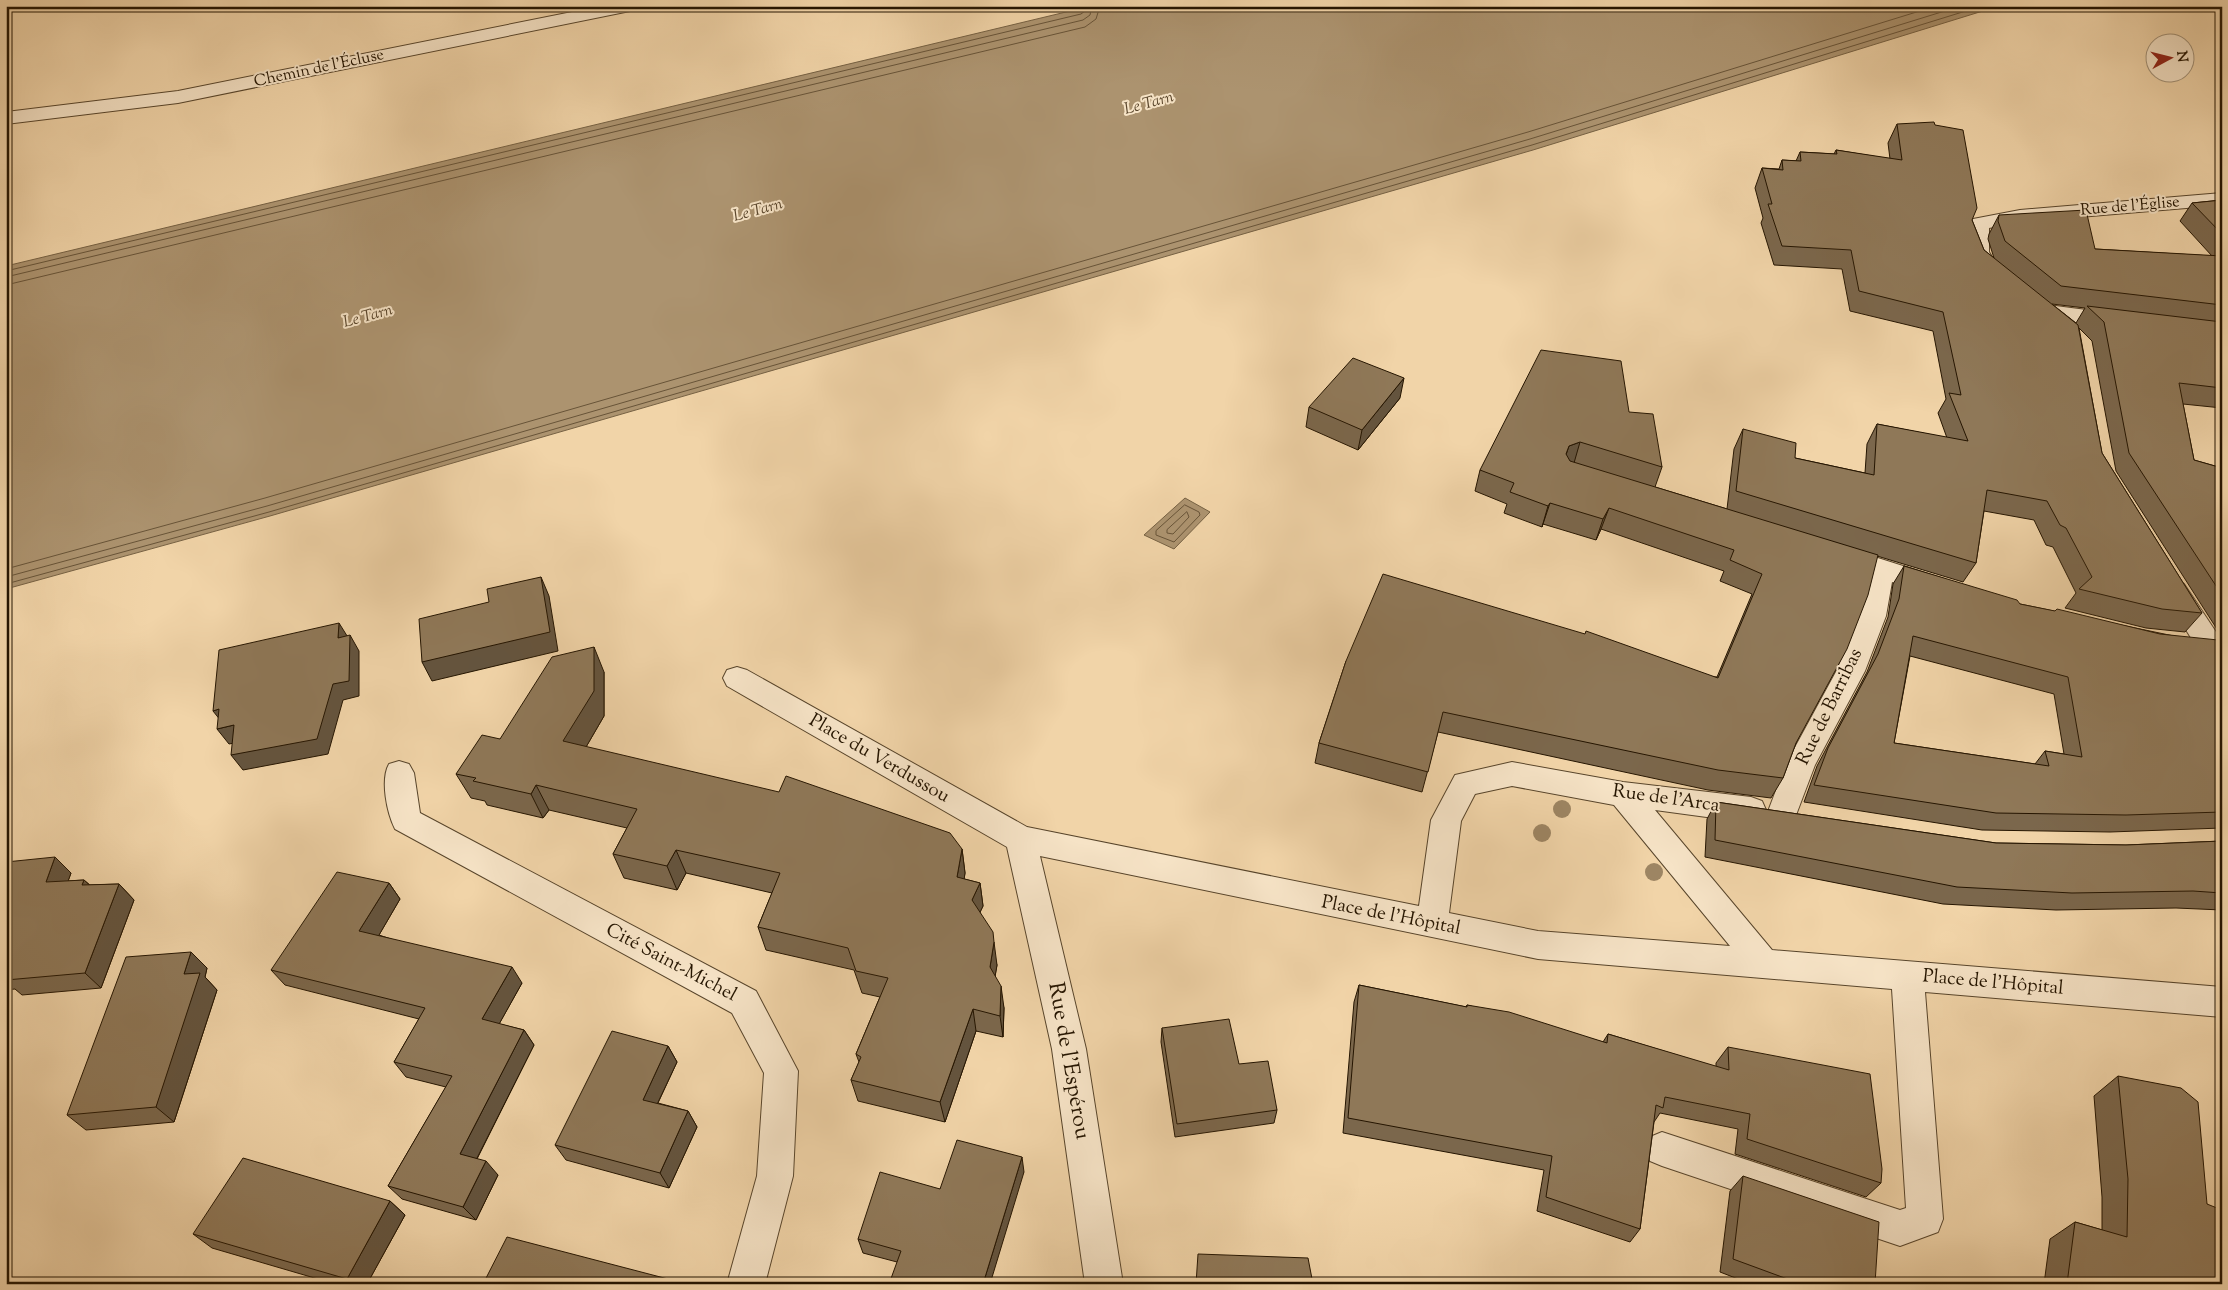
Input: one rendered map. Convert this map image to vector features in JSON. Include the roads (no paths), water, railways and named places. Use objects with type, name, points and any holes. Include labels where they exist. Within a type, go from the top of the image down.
[{"type":"street","name":"Chemin de l'Écluse","points":[[6,118],[178,97],[630,6]]},
{"type":"street","name":"Rue de l'Église","points":[[2004,282],[1983,264],[1975,239],[1980,224],[2020,216],[2222,199]]},
{"type":"street","points":[[2073,335],[2033,306],[2140,324]]},
{"type":"street","points":[[1818,549],[1956,592]]},
{"type":"street","name":"Rue de Barribas","points":[[1796,816],[1801,764],[1851,671],[1872,616],[1882,569]]},
{"type":"street","points":[[2163,572],[2216,655]]},
{"type":"street","points":[[2182,643],[2216,655]]},
{"type":"street","name":"Place du Verdussou","points":[[737,678],[1021,840]]},
{"type":"street","name":"Cité Saint-Michel","points":[[399,773],[406,820],[744,1002],[781,1071],[775,1176],[746,1284]]},
{"type":"street","name":"Rue de l'Arca","points":[[1432,924],[1446,820],[1466,784],[1512,774],[1622,794],[1796,816]]},
{"type":"street","points":[[1622,794],[1765,965]]},
{"type":"street","name":"Place de l'Hôpital","points":[[1021,840],[1538,945],[2222,1002]]},
{"type":"street","name":"Rue de l'Espérou","points":[[1021,840],[1069,1049],[1104,1284]]},
{"type":"street","points":[[1662,1149],[1900,1228],[1925,1219],[1907,976]]},
{"type":"water","name":"Le Tarn","points":[[1091,6],[1999,6],[1533,150],[270,516],[6,589],[6,266]]},
{"type":"water","points":[[1185,498],[1210,512],[1174,549],[1144,535]]}]
